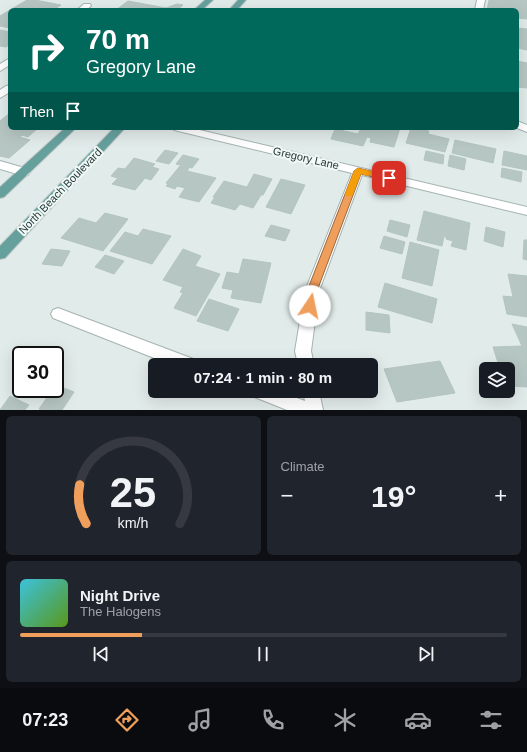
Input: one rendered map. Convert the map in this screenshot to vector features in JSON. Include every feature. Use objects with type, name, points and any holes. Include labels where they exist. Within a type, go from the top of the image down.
[{"type":"main road","points":[[200,8],[209,0]]},
{"type":"main road","points":[[234,8],[242,0]]},
{"type":"main road","points":[[0,194],[69,130]]},
{"type":"main road","name":"North Beach Boulevard","points":[[0,254],[118,130]]},
{"type":"street","points":[[0,95],[6,87]]},
{"type":"street","name":"Gregory Lane","points":[[186,130],[527,211]]},
{"type":"street","points":[[0,166],[24,172]]},
{"type":"street","points":[[304,358],[303,351],[312,291],[358,171]]},
{"type":"street","points":[[58,314],[172,358]]},
{"type":"street","points":[[276,398],[307,410]]},
{"type":"street","points":[[313,398],[315,410]]},
{"type":"building","points":[[27,0],[61,5],[56,8],[13,8]]},
{"type":"building","points":[[489,0],[527,0],[527,19],[519,18],[519,8],[487,8]]},
{"type":"building","points":[[128,1],[166,8],[119,8]]},
{"type":"building","points":[[177,4],[183,5],[179,8],[166,8]]},
{"type":"building","points":[[8,11],[8,28],[0,26],[0,16]]},
{"type":"building","points":[[519,28],[527,29],[527,50],[519,48]]},
{"type":"building","points":[[0,30],[8,32],[8,46],[6,47],[0,46]]},
{"type":"building","points":[[519,61],[527,63],[527,88],[519,87]]},
{"type":"building","points":[[8,115],[8,130],[36,130],[28,137],[22,135],[20,137],[30,140],[9,158],[0,156],[0,121]]},
{"type":"building","points":[[335,130],[358,134],[360,130],[399,130],[394,147],[370,142],[371,138],[367,137],[363,146],[331,139]]},
{"type":"building","points":[[410,130],[429,131],[428,134],[449,139],[445,152],[406,143]]},
{"type":"building","points":[[455,140],[496,149],[493,163],[452,153]]},
{"type":"building","points":[[165,150],[178,153],[169,164],[156,161]]},
{"type":"building","points":[[426,151],[444,155],[443,164],[424,160]]},
{"type":"building","points":[[504,151],[527,156],[527,170],[502,165]]},
{"type":"building","points":[[183,155],[199,159],[192,168],[176,164]]},
{"type":"building","points":[[450,155],[466,159],[464,170],[448,166]]},
{"type":"building","points":[[134,158],[155,164],[152,167],[159,169],[151,180],[145,178],[135,190],[112,184],[118,178],[111,176],[118,168],[125,169]]},
{"type":"building","points":[[180,166],[189,168],[187,171],[216,178],[199,202],[179,197],[185,188],[177,186],[175,189],[166,186],[168,184],[166,183]]},
{"type":"building","points":[[502,168],[522,172],[521,182],[501,177]]},
{"type":"building","points":[[254,174],[272,179],[263,195],[261,195],[253,208],[240,204],[235,210],[211,203],[215,197],[213,197],[224,181],[247,187]]},
{"type":"building","points":[[281,179],[305,185],[291,214],[266,207]]},
{"type":"building","points":[[424,211],[470,223],[466,250],[451,246],[453,241],[446,239],[444,236],[442,246],[417,240]]},
{"type":"building","points":[[105,213],[128,219],[103,251],[61,238],[79,218],[96,223]]},
{"type":"building","points":[[390,220],[410,225],[407,237],[387,231]]},
{"type":"building","points":[[271,225],[290,230],[285,241],[265,236]]},
{"type":"building","points":[[486,227],[505,232],[503,247],[484,241]]},
{"type":"building","points":[[143,229],[171,236],[152,264],[110,251],[125,232],[138,236]]},
{"type":"building","points":[[384,236],[405,242],[402,254],[380,248]]},
{"type":"building","points":[[524,240],[527,240],[527,260],[523,259]]},
{"type":"building","points":[[410,242],[439,250],[432,286],[402,278]]},
{"type":"building","points":[[51,249],[70,251],[62,266],[42,264]]},
{"type":"building","points":[[183,249],[201,256],[195,266],[220,274],[196,316],[174,308],[183,293],[180,292],[183,287],[163,280]]},
{"type":"building","points":[[105,255],[124,261],[114,274],[95,267]]},
{"type":"building","points":[[243,259],[271,263],[261,303],[231,298],[233,290],[222,288],[227,272],[239,274]]},
{"type":"building","points":[[508,274],[527,276],[527,317],[507,314],[503,296],[513,297]]},
{"type":"building","points":[[385,283],[437,299],[432,323],[378,307]]},
{"type":"building","points":[[209,299],[239,309],[228,331],[197,321]]},
{"type":"building","points":[[366,312],[389,315],[390,333],[366,330]]},
{"type":"building","points":[[512,324],[527,327],[527,387],[515,386],[515,362],[498,362],[493,347],[522,346]]},
{"type":"building","points":[[440,361],[455,393],[397,402],[384,369]]},
{"type":"building","points":[[64,388],[74,392],[62,410],[39,409],[47,398],[64,398]]},
{"type":"building","points":[[10,396],[29,405],[25,410],[0,410]]},
{"type":"slow traffic","points":[[349,194],[358,171],[368,173]]},
{"type":"route","points":[[310,306],[312,291],[358,171],[389,178]]}]
